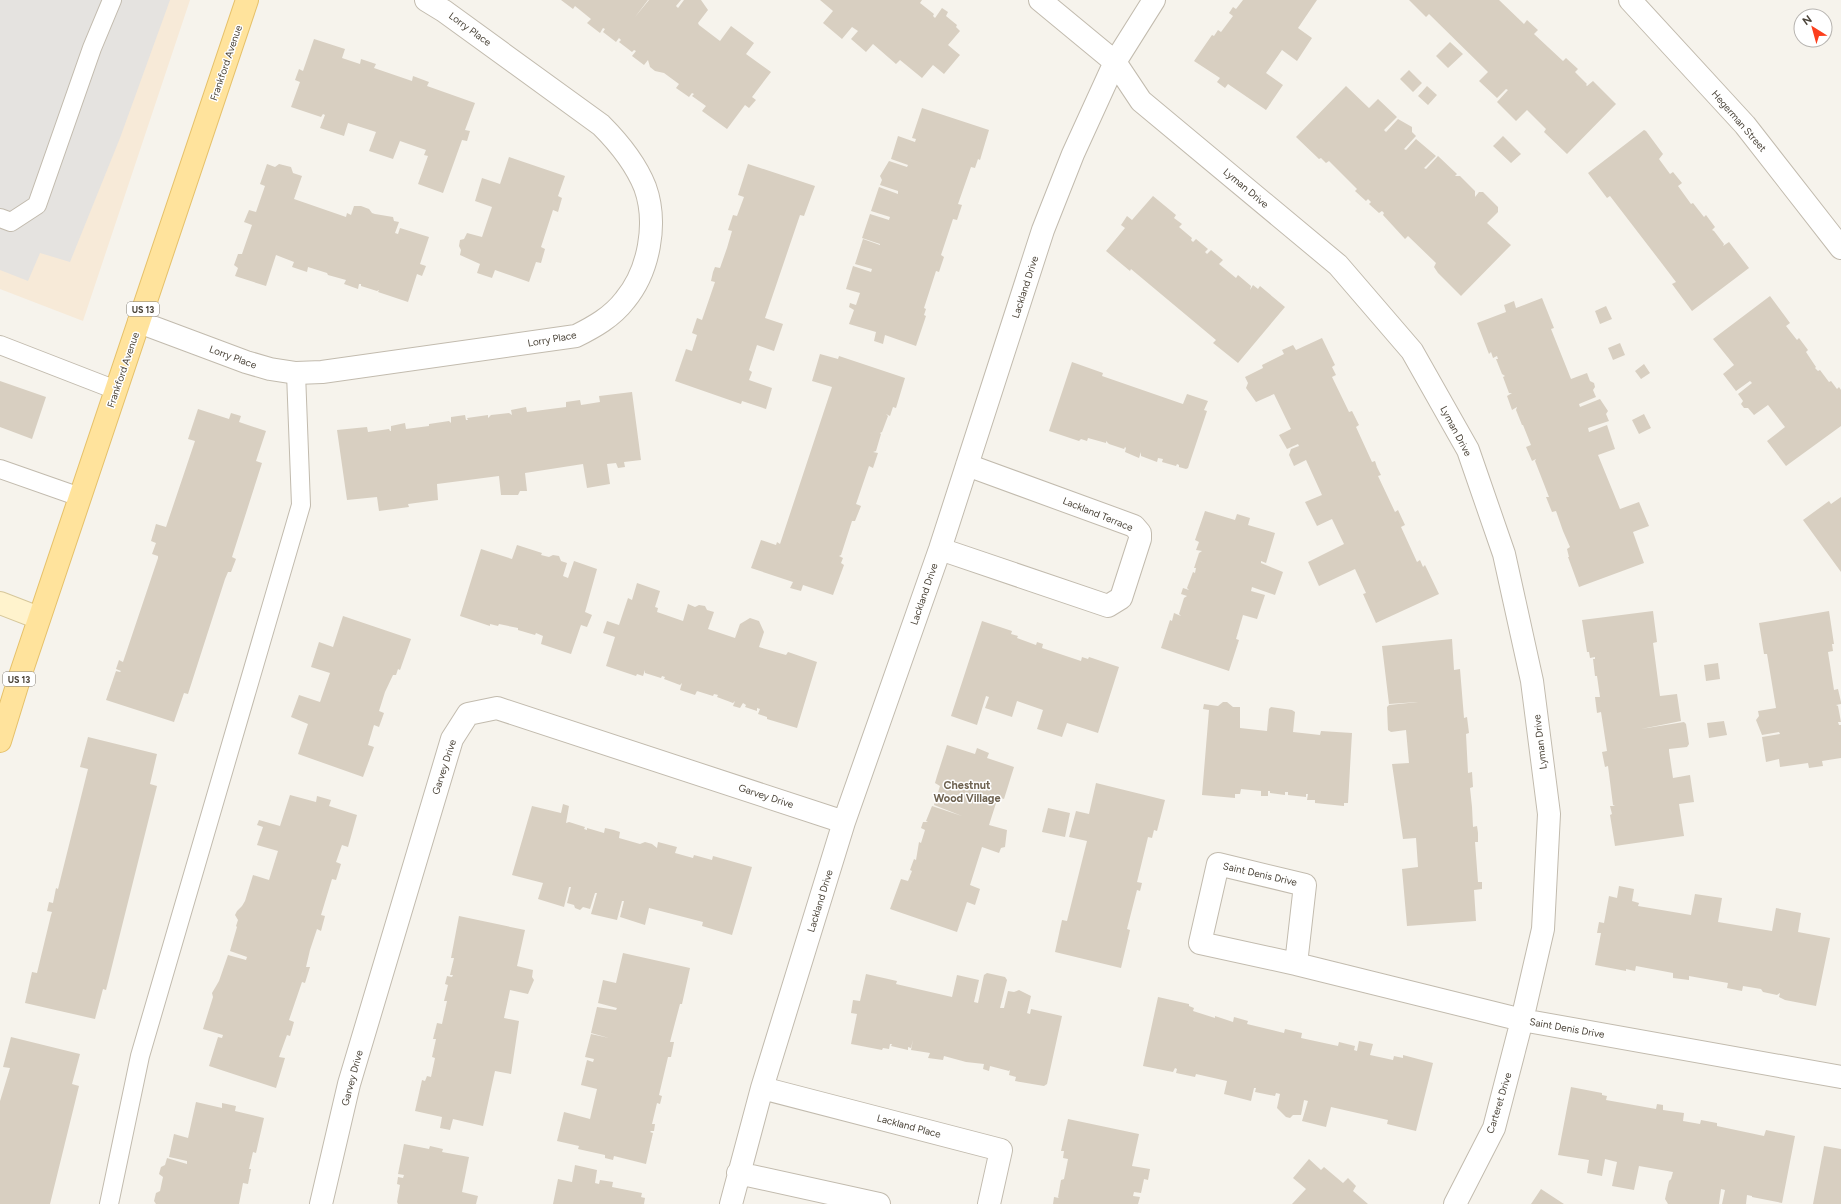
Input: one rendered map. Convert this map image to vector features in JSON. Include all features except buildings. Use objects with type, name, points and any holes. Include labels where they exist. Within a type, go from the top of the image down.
[{"type":"main road","name":"Frankford Avenue","points":[[0,741],[39,618],[247,0]]},
{"type":"street","name":"Lorry Place","points":[[139,322],[246,362],[270,369],[296,373],[322,372],[576,336],[611,315],[626,300],[637,280],[645,260],[651,235],[650,211],[645,188],[634,165],[620,144],[601,125],[444,11],[426,0]]},
{"type":"street","name":"Lyman Drive","points":[[1040,0],[1115,62],[1140,101],[1338,265],[1412,351],[1468,450],[1504,554],[1532,681],[1549,814],[1543,929],[1522,1020]]},
{"type":"street","name":"Lackland Drive","points":[[731,1204],[738,1173],[762,1088],[844,822],[940,549],[1043,230],[1073,154],[1115,62],[1154,0]]},
{"type":"street","name":"Hegerman Street","points":[[1630,0],[1745,125],[1841,248]]},
{"type":"street","name":"Lackland Terrace","points":[[940,549],[1108,606],[1121,598],[1140,538],[1140,532],[1134,526],[967,465]]},
{"type":"street","points":[[0,603],[39,618]]},
{"type":"street","name":"Garvey Drive","points":[[321,1204],[349,1084],[452,739],[468,714],[497,708],[844,822]]},
{"type":"street","name":"Saint Denis Drive","points":[[1296,964],[1305,885],[1218,864],[1200,943],[1296,964],[1522,1020],[1841,1077]]},
{"type":"street","name":"Carteret Drive","points":[[1455,1204],[1494,1128],[1522,1020]]},
{"type":"street","name":"Lackland Place","points":[[762,1088],[1001,1150],[988,1204]]},
{"type":"street","points":[[738,1173],[879,1204]]},
{"type":"lane","points":[[0,218],[11,222],[38,205],[92,48],[112,0]]},
{"type":"lane","points":[[0,345],[116,390]]},
{"type":"lane","points":[[109,1204],[140,1056],[301,505],[296,373]]},
{"type":"lane","points":[[0,469],[80,498]]},
{"type":"shaded area","points":[[0,0],[190,0],[83,321],[0,289]]},
{"type":"shaded area","points":[[0,0],[170,0],[120,138],[70,262],[40,253],[28,281],[0,270]]},
{"type":"district","name":"Chestnut Wood Village","points":[[967,791]]}]
